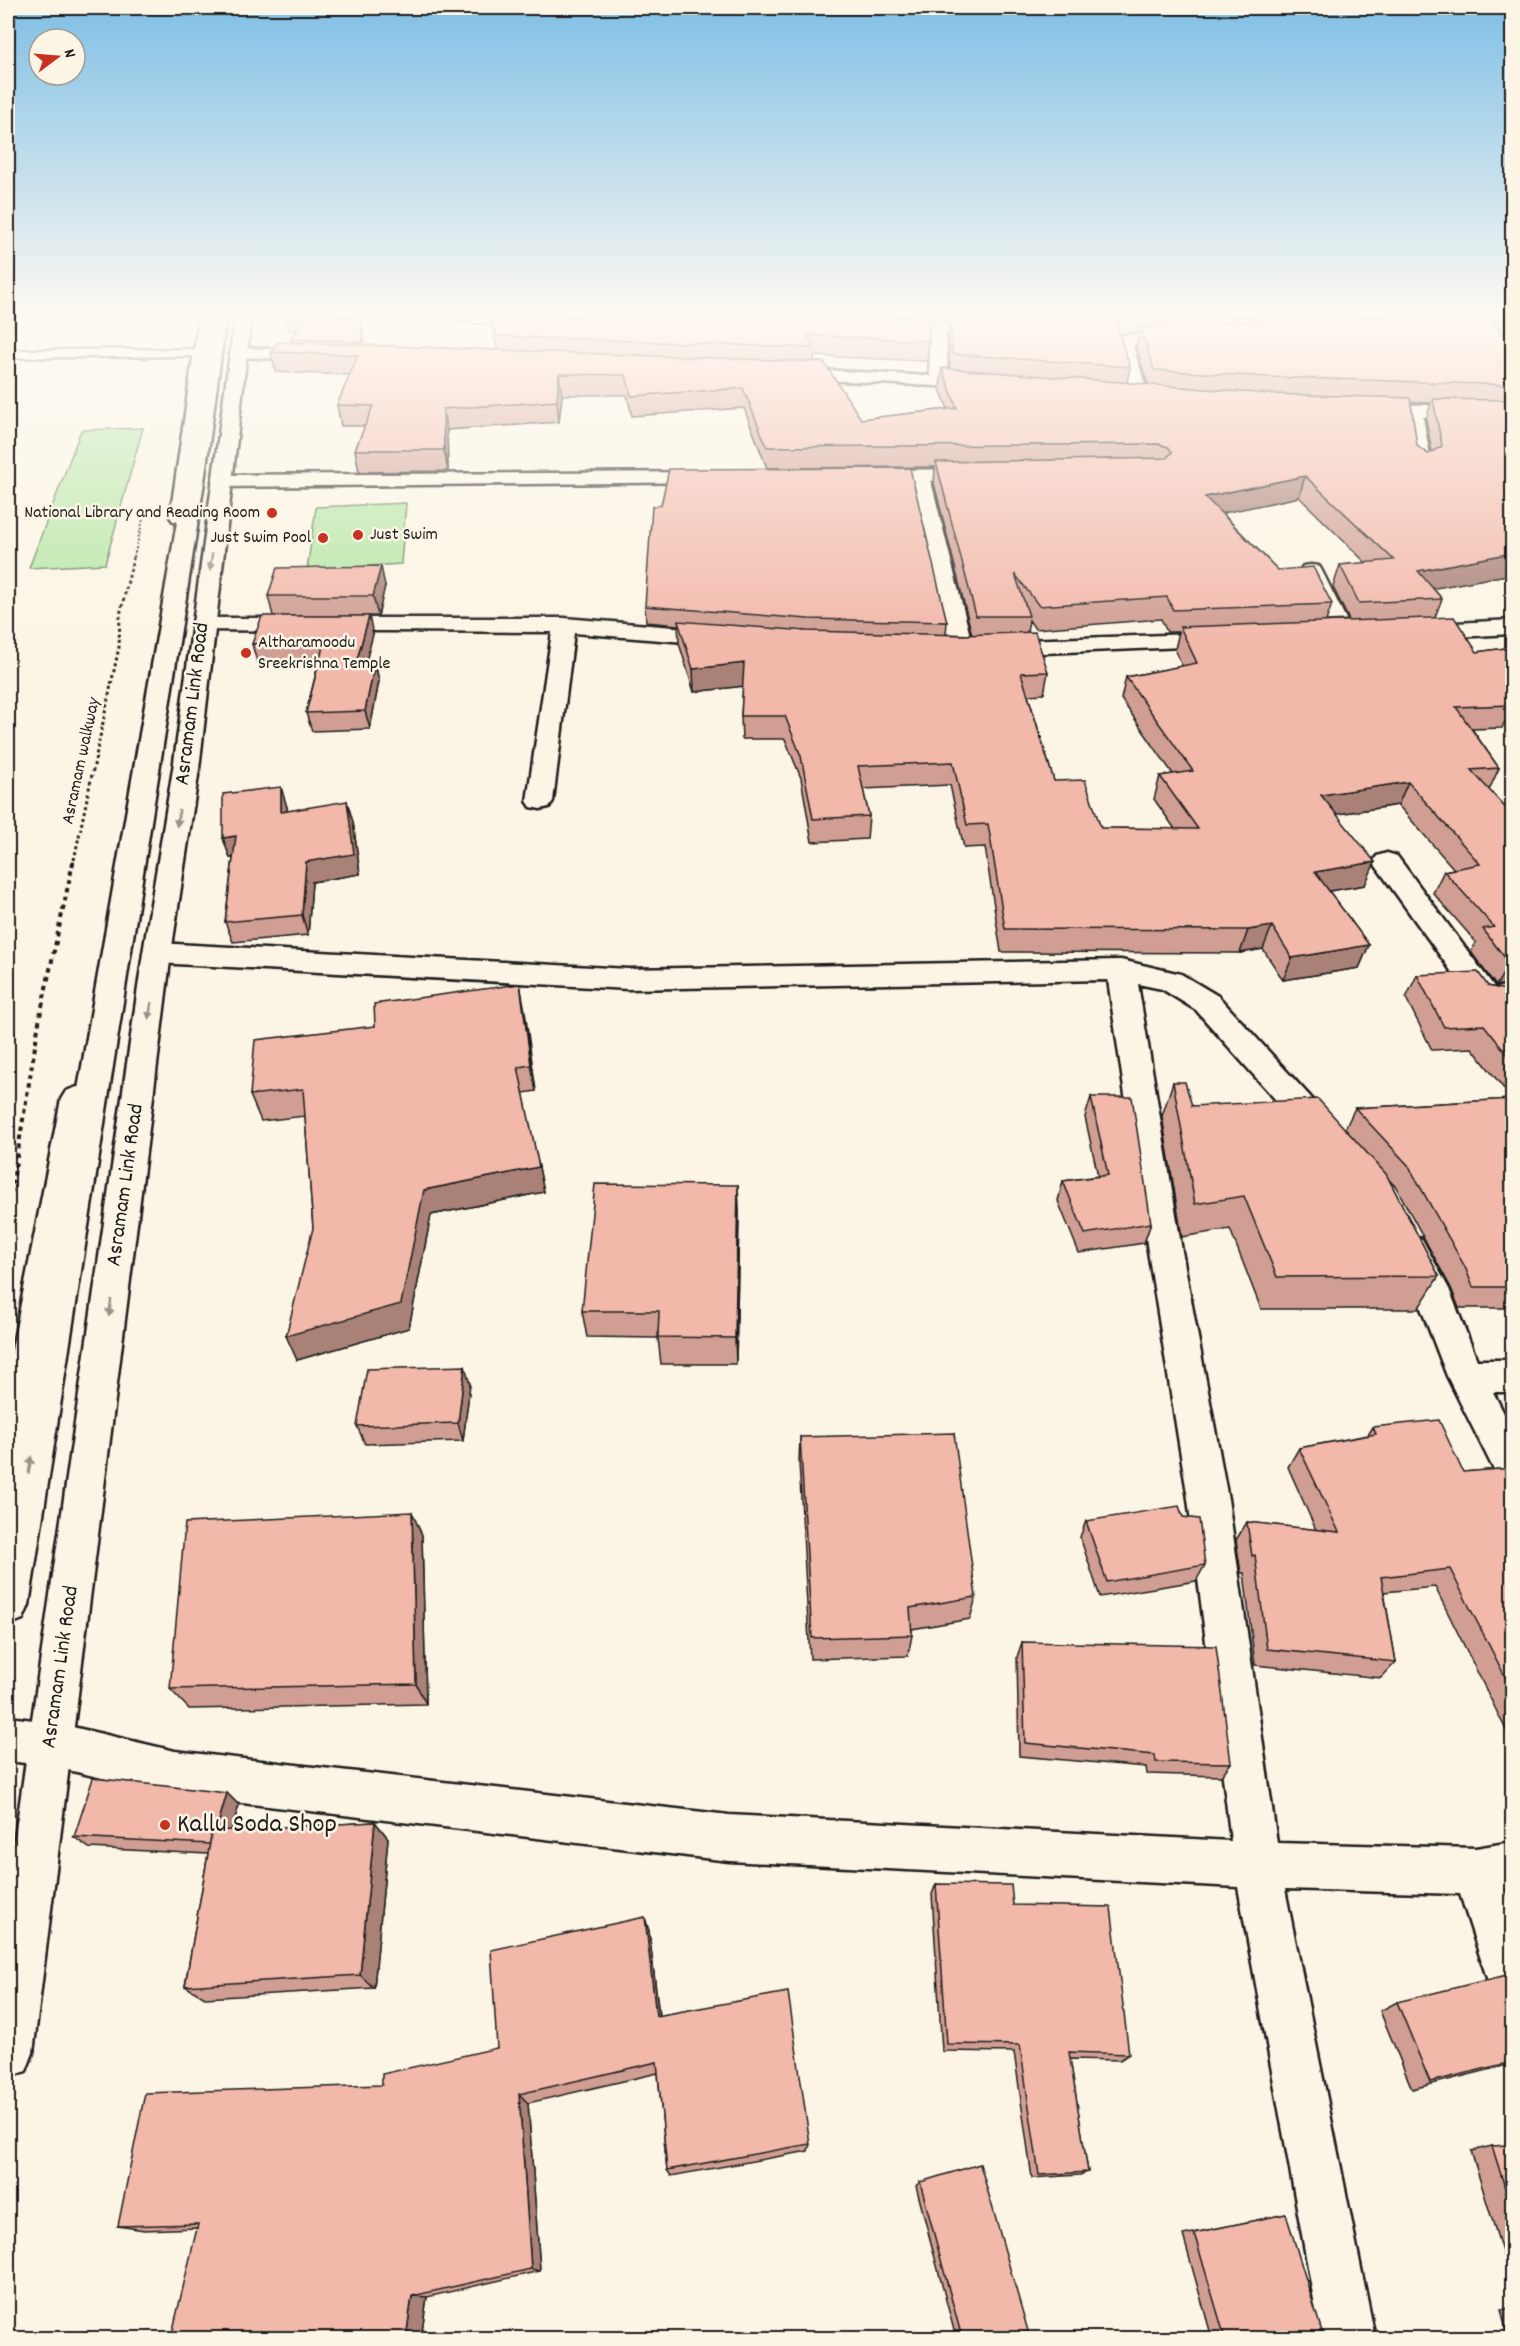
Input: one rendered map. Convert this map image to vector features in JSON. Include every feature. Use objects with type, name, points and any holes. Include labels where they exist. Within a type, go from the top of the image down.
[{"type":"street","points":[[8,1464],[107,941],[172,571],[192,426]]},
{"type":"street","name":"Asramam Link Road","points":[[8,1605],[213,426]]},
{"type":"street","name":"Asramam Link Road","points":[[8,2053],[157,953],[186,769],[202,626],[222,481],[224,426]]},
{"type":"street","points":[[1416,426],[1422,467]]},
{"type":"street","points":[[849,477],[1002,475]]},
{"type":"street","points":[[920,476],[961,648]]},
{"type":"street","points":[[222,481],[732,478]]},
{"type":"street","points":[[1311,571],[1344,635]]},
{"type":"street","points":[[202,626],[564,625],[749,640]]},
{"type":"street","points":[[540,801],[564,625]]},
{"type":"street","points":[[1400,632],[1512,627]]},
{"type":"street","points":[[937,647],[1010,648],[1247,639]]},
{"type":"street","points":[[1387,862],[1488,1000],[1512,995]]},
{"type":"street","points":[[157,953],[628,979],[1121,970],[1171,981],[1208,1003],[1342,1153]]},
{"type":"street","points":[[1121,970],[1165,1251],[1208,1499],[1257,1865],[1348,2338]]},
{"type":"street","points":[[1393,1217],[1431,1289],[1465,1376],[1512,1466]]},
{"type":"street","points":[[1465,1376],[1512,1376]]},
{"type":"street","points":[[8,1739],[51,1744],[175,1773],[729,1838],[1257,1865],[1494,1868],[1512,1986]]},
{"type":"path","name":"Asramam walkway","points":[[8,1211],[40,1016],[85,815],[117,657],[120,615],[146,506]]},
{"type":"green space","points":[[143,428],[105,564],[29,568],[81,430]]},
{"type":"green space","name":"Just Swim","points":[[406,503],[401,564],[307,570],[316,507]]},
{"type":"building","points":[[365,426],[443,426],[444,450],[355,450]]},
{"type":"building","points":[[759,426],[1414,426],[1417,446],[1428,454],[1442,446],[1438,426],[1512,426],[1512,553],[1418,571],[1442,599],[1359,603],[1340,565],[1394,560],[1305,476],[1205,497],[1278,570],[1313,567],[1332,604],[1173,610],[1167,597],[1039,606],[1015,574],[1029,616],[976,616],[936,462],[1167,458],[1172,452],[1168,447],[1159,444],[767,447]]},
{"type":"building","points":[[910,468],[947,622],[808,619],[645,606],[652,507],[661,505],[669,469]]},
{"type":"building","points":[[381,566],[373,596],[268,596],[277,568]]},
{"type":"building","points":[[262,616],[369,616],[356,663],[375,663],[365,711],[306,713],[325,639],[252,644]]},
{"type":"building","points":[[1454,617],[1477,652],[1512,647],[1512,695],[1507,696],[1512,705],[1456,707],[1499,768],[1471,770],[1512,815],[1512,962],[1509,963],[1483,929],[1494,927],[1444,871],[1480,864],[1408,782],[1321,795],[1375,862],[1315,872],[1369,945],[1292,958],[1272,926],[1248,930],[1005,929],[988,824],[967,825],[953,762],[858,766],[869,816],[813,819],[801,756],[785,716],[741,716],[744,663],[693,669],[678,621],[807,631],[964,635],[1035,632],[1048,672],[1021,673],[1054,781],[1085,780],[1101,828],[1198,829],[1160,776],[1193,771],[1126,677],[1197,663],[1180,627]]},
{"type":"building","points":[[281,787],[281,812],[347,801],[354,854],[306,862],[302,915],[225,922],[236,836],[223,838],[223,794]]},
{"type":"building","points":[[1478,972],[1488,986],[1501,989],[1512,987],[1512,1060],[1484,1025],[1444,1027],[1417,975]]},
{"type":"building","points":[[520,984],[531,1065],[518,1067],[539,1167],[424,1190],[401,1304],[286,1336],[313,1228],[303,1089],[250,1095],[255,1040],[375,1026],[374,1004]]},
{"type":"building","points":[[1173,1082],[1185,1082],[1192,1106],[1318,1099],[1386,1174],[1439,1276],[1277,1277],[1244,1196],[1195,1204]]},
{"type":"building","points":[[1091,1097],[1132,1097],[1151,1223],[1085,1234],[1063,1181],[1108,1175]]},
{"type":"building","points":[[1512,1099],[1512,1287],[1473,1287],[1465,1267],[1408,1165],[1355,1108]]},
{"type":"building","points":[[595,1184],[738,1185],[735,1338],[658,1337],[659,1311],[582,1311]]},
{"type":"building","points":[[465,1366],[458,1423],[357,1426],[367,1369]]},
{"type":"building","points":[[1439,1420],[1463,1472],[1512,1468],[1512,1690],[1450,1569],[1381,1577],[1396,1662],[1267,1649],[1255,1555],[1252,1556],[1247,1522],[1339,1532],[1299,1448],[1376,1434],[1373,1427]]},
{"type":"building","points":[[954,1433],[976,1597],[910,1608],[912,1635],[812,1638],[800,1437]]},
{"type":"building","points":[[1179,1506],[1183,1517],[1199,1519],[1205,1565],[1107,1582],[1086,1521]]},
{"type":"building","points":[[412,1512],[416,1684],[170,1689],[185,1523]]},
{"type":"building","points":[[1022,1642],[1216,1646],[1231,1763],[1156,1762],[1155,1755],[1025,1743]]},
{"type":"building","name":"Kallu Soda Shop","points":[[93,1778],[227,1793],[216,1831],[212,1831],[210,1844],[74,1837]]},
{"type":"building","points":[[375,1822],[360,1975],[185,1986],[212,1831]]},
{"type":"building","points":[[936,1884],[1011,1885],[1013,1905],[1111,1907],[1129,2054],[1069,2052],[1088,2172],[1039,2175],[1020,2045],[947,2044]]},
{"type":"building","points":[[645,1917],[656,2016],[788,1992],[810,2144],[667,2170],[657,2062],[519,2094],[531,2269],[412,2296],[406,2338],[171,2338],[198,2224],[118,2226],[145,2093],[382,2085],[382,2074],[497,2048],[491,1950]]},
{"type":"building","points":[[1507,1975],[1512,1991],[1512,2062],[1430,2082],[1397,2002]]},
{"type":"building","points":[[1512,2145],[1512,2210],[1492,2146]]},
{"type":"building","points":[[980,2164],[1028,2331],[1006,2338],[962,2338],[920,2182]]},
{"type":"building","points":[[1286,2214],[1322,2332],[1291,2338],[1225,2338],[1194,2233]]},
{"type":"place","name":"National Library and Reading Room","points":[[272,513]]},
{"type":"place","name":"Just Swim","points":[[358,535]]},
{"type":"place","name":"Just Swim Pool","points":[[323,538]]},
{"type":"place","name":"Altharamoodu Sreekrishna Temple","points":[[246,653]]},
{"type":"place","name":"Kallu Soda Shop","points":[[165,1825]]}]
